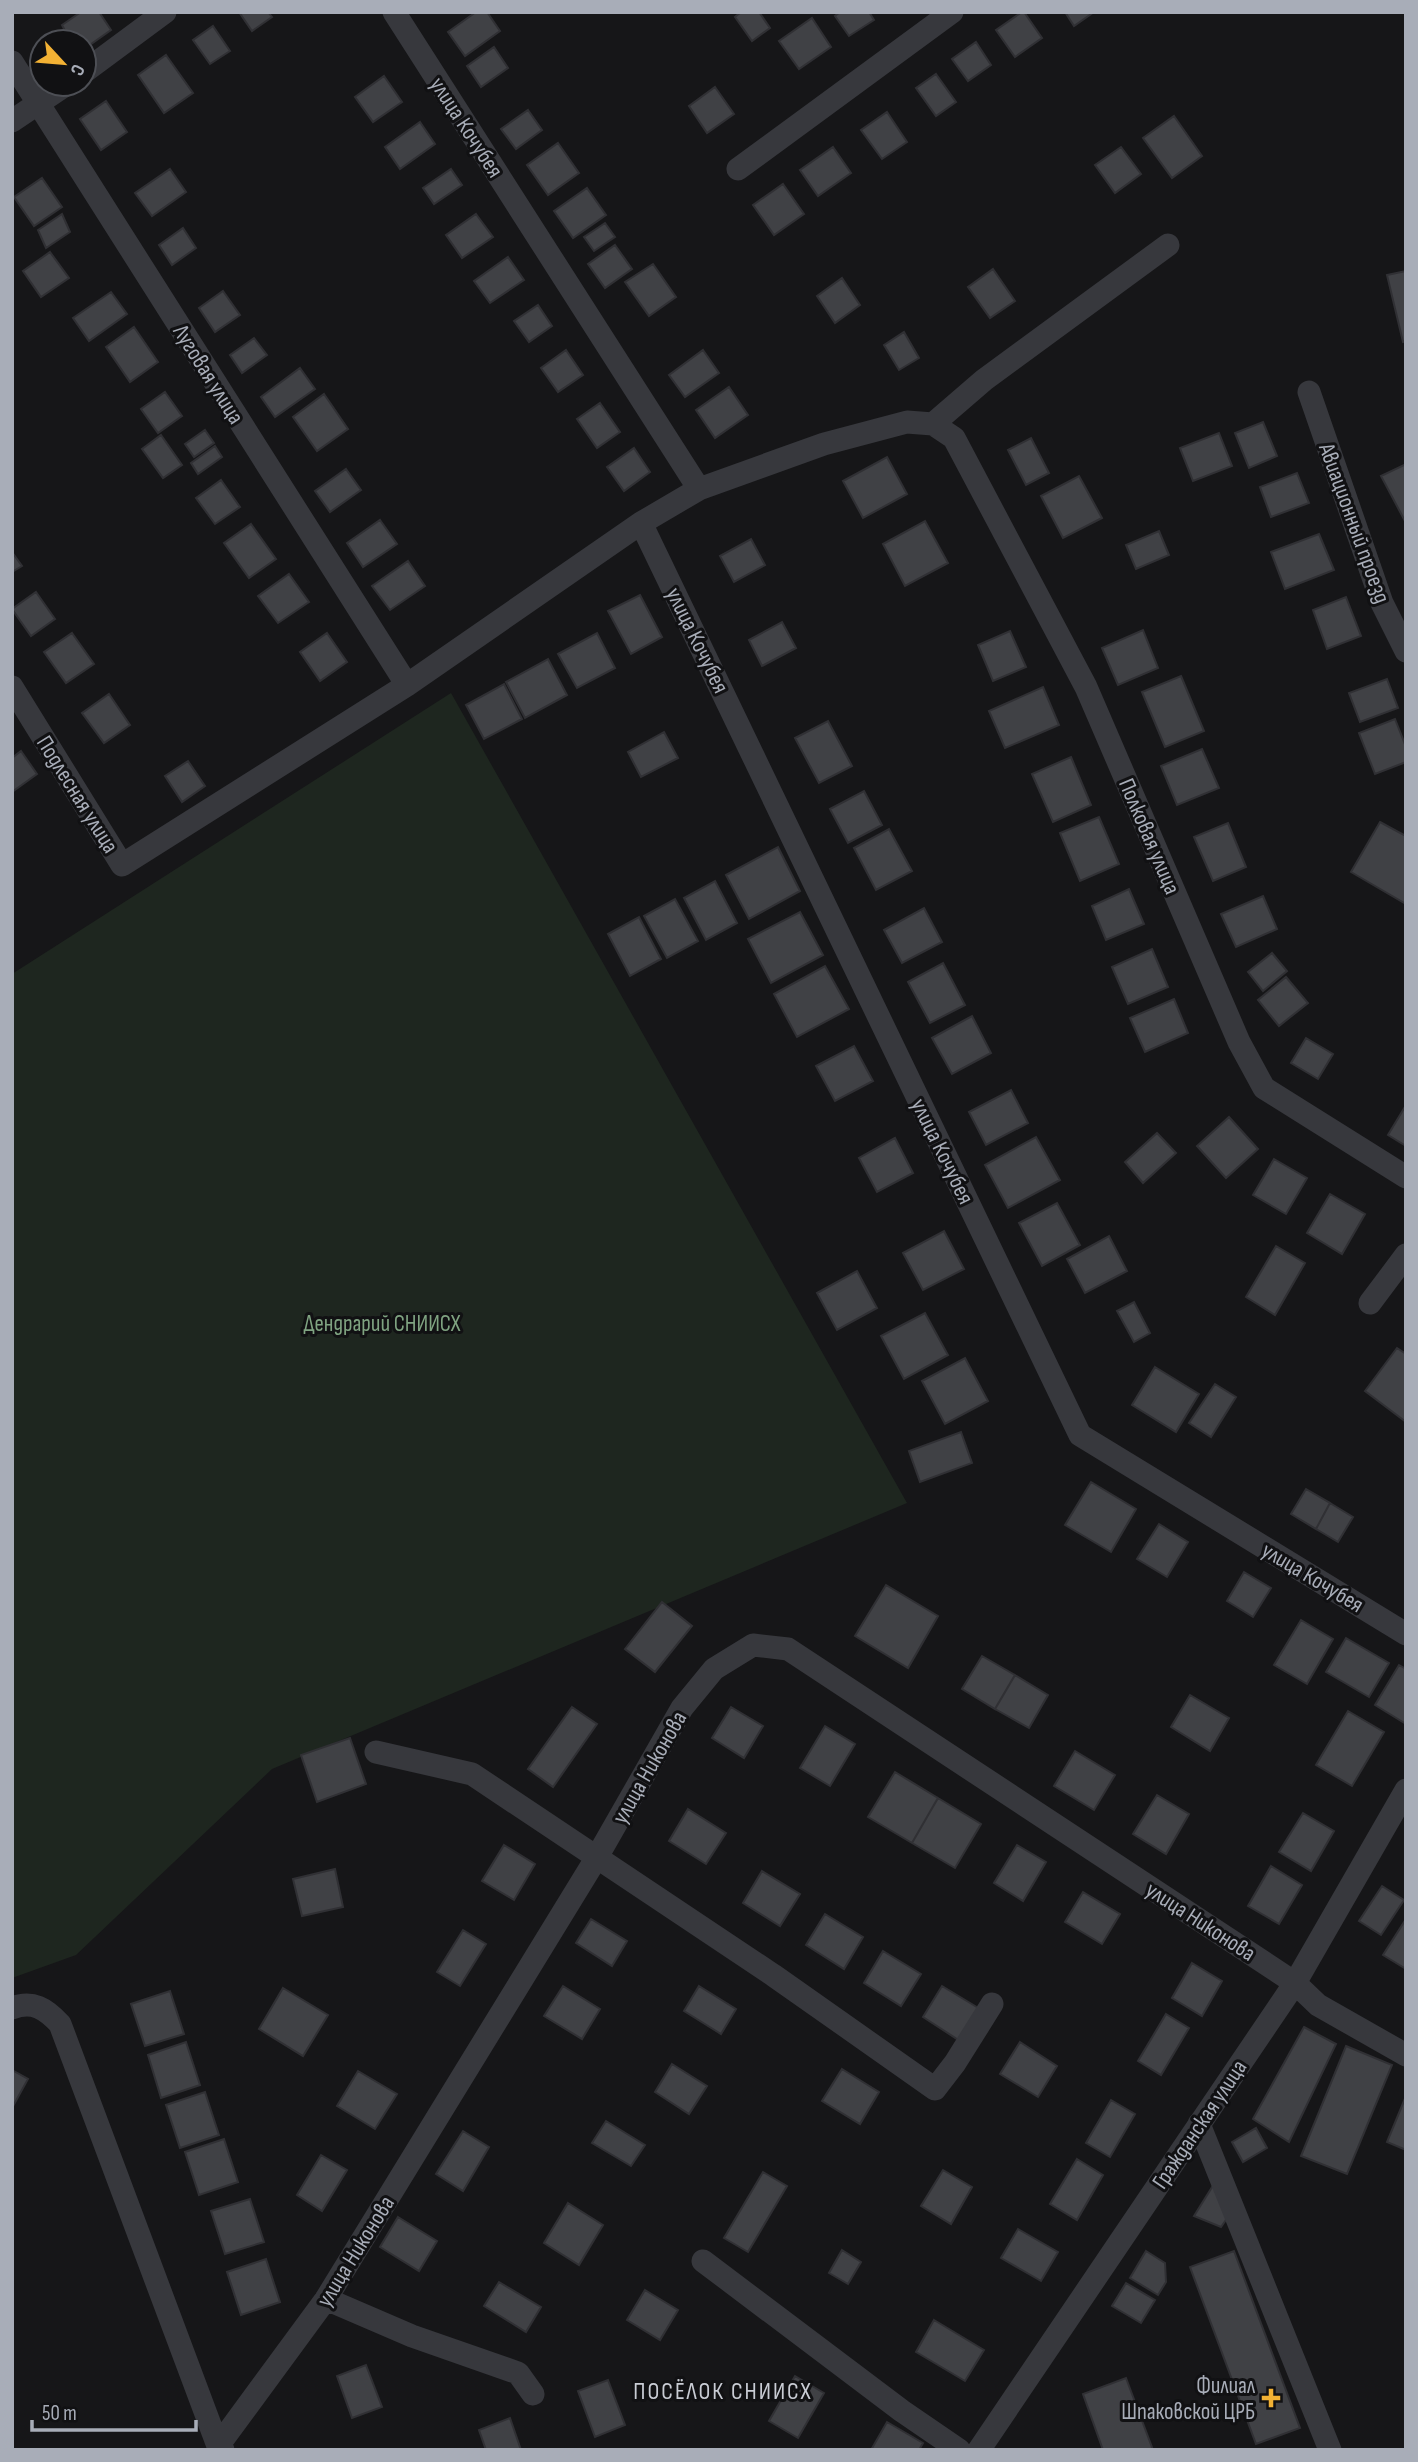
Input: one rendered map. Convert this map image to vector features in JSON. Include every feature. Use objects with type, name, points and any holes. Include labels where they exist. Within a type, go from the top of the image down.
[{"type":"street","points":[[98,62],[165,12]]},
{"type":"street","name":"улица Кочубея","points":[[394,12],[699,489]]},
{"type":"street","points":[[738,169],[953,12]]},
{"type":"street","name":"Луговая улица","points":[[12,62],[407,685]]},
{"type":"street","points":[[12,121],[48,98]]},
{"type":"street","points":[[407,685],[641,523],[699,489],[824,444],[907,422],[933,424],[984,380],[1168,245]]},
{"type":"street","name":"Авиационный проезд","points":[[1309,392],[1382,603],[1406,651]]},
{"type":"street","name":"Полковая улица","points":[[933,424],[954,438],[1086,687],[1239,1042],[1264,1088],[1406,1177]]},
{"type":"street","name":"улица Кочубея","points":[[641,523],[1080,1435],[1406,1634]]},
{"type":"street","name":"Подлесная улица","points":[[12,687],[122,865],[407,685]]},
{"type":"street","points":[[1370,1303],[1406,1255]]},
{"type":"street","name":"улица Никонова","points":[[220,2449],[326,2299],[597,1857],[682,1708],[714,1669],[753,1645],[788,1648],[1295,1983],[1318,2005],[1406,2055]]},
{"type":"street","points":[[376,1752],[472,1774],[773,1975],[935,2089],[956,2063],[992,2004]]},
{"type":"street","name":"Гражданская улица","points":[[979,2450],[1295,1983],[1406,1790]]},
{"type":"street","points":[[12,2008],[22,2004],[46,2010],[60,2024],[220,2449]]},
{"type":"street","points":[[1199,2124],[1329,2450]]},
{"type":"street","points":[[703,2261],[902,2411],[959,2450]]},
{"type":"street","points":[[326,2299],[412,2336],[518,2373],[533,2394]]},
{"type":"green space","name":"Дендрарий СНИИСХ","points":[[451,693],[907,1503],[272,1769],[76,1955],[12,1978],[12,974]]},
{"type":"building","points":[[81,12],[99,12],[111,30],[98,39],[98,28],[64,28],[62,25]]},
{"type":"building","points":[[239,12],[268,12],[272,17],[252,31]]},
{"type":"building","points":[[476,12],[487,12],[500,31],[465,56],[448,32]]},
{"type":"building","points":[[741,12],[759,12],[770,28],[752,41],[735,17]]},
{"type":"building","points":[[840,12],[869,12],[874,20],[849,36],[835,16]]},
{"type":"building","points":[[1022,12],[1042,38],[1015,57],[996,30]]},
{"type":"building","points":[[1065,12],[1094,12],[1074,26]]},
{"type":"building","points":[[812,18],[831,47],[799,69],[779,41]]},
{"type":"building","points":[[213,26],[230,51],[210,64],[193,40]]},
{"type":"building","points":[[976,42],[991,65],[968,81],[952,59]]},
{"type":"building","points":[[494,47],[508,68],[481,87],[467,66]]},
{"type":"building","points":[[166,55],[193,93],[164,113],[138,75]]},
{"type":"building","points":[[936,74],[956,102],[936,116],[916,88]]},
{"type":"building","points":[[384,76],[402,102],[373,122],[355,97]]},
{"type":"building","points":[[715,87],[734,114],[707,133],[689,106]]},
{"type":"building","points":[[106,101],[127,132],[101,150],[80,119]]},
{"type":"building","points":[[528,110],[542,130],[516,149],[501,129]]},
{"type":"building","points":[[887,112],[907,142],[882,159],[861,130]]},
{"type":"building","points":[[1174,116],[1202,156],[1172,178],[1143,138]]},
{"type":"building","points":[[420,122],[435,144],[400,169],[385,147]]},
{"type":"building","points":[[558,143],[579,173],[548,195],[527,165]]},
{"type":"building","points":[[833,147],[851,173],[818,196],[800,170]]},
{"type":"building","points":[[1121,147],[1141,174],[1115,193],[1095,165]]},
{"type":"building","points":[[170,169],[186,192],[152,216],[135,193]]},
{"type":"building","points":[[451,169],[462,185],[434,204],[423,188]]},
{"type":"building","points":[[42,178],[62,207],[34,226],[14,197]]},
{"type":"building","points":[[783,184],[804,214],[774,235],[753,205]]},
{"type":"building","points":[[587,188],[606,215],[573,238],[554,211]]},
{"type":"building","points":[[62,214],[70,232],[46,248],[38,230]]},
{"type":"building","points":[[476,214],[493,237],[462,258],[446,235]]},
{"type":"building","points":[[605,223],[615,237],[594,251],[584,237]]},
{"type":"building","points":[[183,228],[196,248],[172,265],[159,245]]},
{"type":"building","points":[[615,245],[632,269],[605,288],[588,264]]},
{"type":"building","points":[[50,252],[69,278],[41,297],[23,271]]},
{"type":"building","points":[[508,257],[524,280],[490,303],[474,281]]},
{"type":"building","points":[[653,264],[676,297],[649,316],[625,282]]},
{"type":"building","points":[[993,269],[1015,301],[990,318],[968,287]]},
{"type":"building","points":[[1406,271],[1406,341],[1403,342],[1387,275]]},
{"type":"building","points":[[842,278],[860,305],[835,323],[817,296]]},
{"type":"building","points":[[223,291],[240,315],[215,332],[199,308]]},
{"type":"building","points":[[111,292],[127,314],[89,341],[73,318]]},
{"type":"building","points":[[538,305],[552,326],[529,342],[514,321]]},
{"type":"building","points":[[134,327],[158,362],[130,382],[106,347]]},
{"type":"building","points":[[904,332],[919,358],[899,370],[884,345]]},
{"type":"building","points":[[254,338],[267,355],[242,373],[230,355]]},
{"type":"building","points":[[566,350],[583,375],[558,392],[541,368]]},
{"type":"building","points":[[703,350],[719,373],[685,397],[669,375]]},
{"type":"building","points":[[300,368],[315,389],[275,417],[261,397]]},
{"type":"building","points":[[729,387],[748,415],[715,438],[696,410]]},
{"type":"building","points":[[165,392],[182,416],[158,433],[141,409]]},
{"type":"building","points":[[324,394],[348,429],[317,451],[293,417]]},
{"type":"building","points":[[600,403],[620,432],[597,448],[577,419]]},
{"type":"building","points":[[1263,422],[1277,456],[1249,468],[1235,433]]},
{"type":"building","points":[[205,430],[214,443],[194,457],[185,444]]},
{"type":"building","points":[[1219,433],[1232,466],[1193,481],[1180,448]]},
{"type":"building","points":[[161,435],[182,465],[163,478],[142,449]]},
{"type":"building","points":[[1031,438],[1049,473],[1026,485],[1008,450]]},
{"type":"building","points":[[215,446],[222,457],[198,474],[191,463]]},
{"type":"building","points":[[634,448],[650,472],[624,491],[607,467]]},
{"type":"building","points":[[887,457],[907,494],[863,518],[843,481]]},
{"type":"building","points":[[1406,464],[1406,523],[1381,476]]},
{"type":"building","points":[[346,469],[361,490],[330,512],[315,491]]},
{"type":"building","points":[[1297,473],[1309,503],[1271,517],[1260,487]]},
{"type":"building","points":[[1079,476],[1102,518],[1063,538],[1041,496]]},
{"type":"building","points":[[221,480],[240,507],[215,524],[196,498]]},
{"type":"building","points":[[380,520],[397,544],[363,567],[347,543]]},
{"type":"building","points":[[925,521],[948,563],[905,586],[883,544]]},
{"type":"building","points":[[251,524],[276,559],[249,578],[224,543]]},
{"type":"building","points":[[1159,531],[1169,555],[1136,569],[1126,545]]},
{"type":"building","points":[[1319,534],[1334,570],[1285,589],[1271,552]]},
{"type":"building","points":[[751,539],[765,565],[734,582],[720,556]]},
{"type":"building","points":[[12,552],[22,566],[12,572]]},
{"type":"building","points":[[408,561],[425,586],[390,610],[372,586]]},
{"type":"building","points":[[289,574],[309,602],[278,623],[258,596]]},
{"type":"building","points":[[36,592],[55,619],[31,636],[12,609]]},
{"type":"building","points":[[640,595],[662,637],[631,654],[608,611]]},
{"type":"building","points":[[1346,597],[1361,636],[1327,649],[1313,610]]},
{"type":"building","points":[[782,622],[796,648],[762,666],[749,640]]},
{"type":"building","points":[[1143,630],[1158,668],[1118,685],[1102,648]]},
{"type":"building","points":[[1010,631],[1026,667],[993,681],[978,645]]},
{"type":"building","points":[[72,633],[94,664],[66,683],[44,652]]},
{"type":"building","points":[[327,633],[347,662],[320,681],[300,652]]},
{"type":"building","points":[[597,633],[615,668],[577,688],[558,654]]},
{"type":"building","points":[[548,659],[567,695],[525,718],[506,682]]},
{"type":"building","points":[[1181,676],[1204,731],[1165,747],[1142,692]]},
{"type":"building","points":[[1387,679],[1398,708],[1360,722],[1349,693]]},
{"type":"building","points":[[504,684],[522,719],[484,739],[466,705]]},
{"type":"building","points":[[1043,687],[1059,725],[1005,748],[989,711]]},
{"type":"building","points":[[109,694],[130,725],[104,743],[82,713]]},
{"type":"building","points":[[1395,719],[1406,747],[1406,762],[1375,774],[1359,733]]},
{"type":"building","points":[[828,721],[852,766],[819,783],[795,738]]},
{"type":"building","points":[[664,732],[678,758],[641,777],[628,752]]},
{"type":"building","points":[[1202,749],[1219,788],[1177,805],[1161,766]]},
{"type":"building","points":[[21,751],[37,774],[12,792],[12,758]]},
{"type":"building","points":[[1071,757],[1091,805],[1053,822],[1032,774]]},
{"type":"building","points":[[188,761],[205,786],[182,802],[165,776]]},
{"type":"building","points":[[864,791],[882,825],[848,843],[830,809]]},
{"type":"building","points":[[1099,817],[1119,864],[1080,881],[1060,833]]},
{"type":"building","points":[[1380,822],[1406,836],[1406,904],[1351,872]]},
{"type":"building","points":[[1228,823],[1246,867],[1213,881],[1194,837]]},
{"type":"building","points":[[889,829],[912,871],[876,890],[854,848]]},
{"type":"building","points":[[778,847],[800,891],[749,919],[726,875]]},
{"type":"building","points":[[715,881],[737,923],[706,940],[684,898]]},
{"type":"building","points":[[1129,889],[1144,924],[1106,940],[1092,906]]},
{"type":"building","points":[[1263,896],[1277,929],[1236,947],[1221,914]]},
{"type":"building","points":[[675,899],[698,941],[667,958],[644,916]]},
{"type":"building","points":[[924,908],[942,942],[902,963],[884,930]]},
{"type":"building","points":[[800,912],[823,955],[771,983],[748,939]]},
{"type":"building","points":[[639,917],[661,959],[630,976],[608,934]]},
{"type":"building","points":[[1152,949],[1168,987],[1128,1004],[1112,967]]},
{"type":"building","points":[[1272,953],[1287,971],[1263,991],[1248,972]]},
{"type":"building","points":[[943,963],[965,1005],[930,1023],[908,982]]},
{"type":"building","points":[[825,966],[849,1009],[797,1037],[774,994]]},
{"type":"building","points":[[1286,977],[1308,1003],[1279,1026],[1258,1000]]},
{"type":"building","points":[[1174,999],[1188,1033],[1145,1052],[1130,1018]]},
{"type":"building","points":[[972,1016],[991,1053],[952,1074],[932,1038]]},
{"type":"building","points":[[1306,1038],[1333,1054],[1318,1079],[1291,1063]]},
{"type":"building","points":[[854,1046],[873,1081],[835,1101],[816,1066]]},
{"type":"building","points":[[1011,1090],[1028,1123],[986,1145],[969,1112]]},
{"type":"building","points":[[1406,1105],[1406,1146],[1388,1135]]},
{"type":"building","points":[[1229,1117],[1258,1149],[1226,1178],[1197,1146]]},
{"type":"building","points":[[1157,1133],[1176,1153],[1143,1183],[1125,1162]]},
{"type":"building","points":[[1036,1137],[1060,1180],[1008,1208],[985,1165]]},
{"type":"building","points":[[895,1138],[913,1173],[877,1192],[859,1158]]},
{"type":"building","points":[[1274,1159],[1307,1178],[1286,1214],[1253,1195]]},
{"type":"building","points":[[1330,1194],[1365,1214],[1342,1254],[1307,1233]]},
{"type":"building","points":[[1057,1203],[1080,1245],[1042,1266],[1019,1223]]},
{"type":"building","points":[[944,1231],[964,1269],[923,1290],[903,1253]]},
{"type":"building","points":[[1109,1236],[1127,1271],[1085,1293],[1067,1259]]},
{"type":"building","points":[[1276,1246],[1305,1263],[1275,1315],[1246,1297]]},
{"type":"building","points":[[857,1271],[877,1308],[837,1330],[817,1293]]},
{"type":"building","points":[[1134,1302],[1150,1333],[1134,1342],[1117,1311]]},
{"type":"building","points":[[925,1313],[948,1355],[904,1379],[881,1336]]},
{"type":"building","points":[[1397,1348],[1406,1354],[1406,1422],[1365,1391]]},
{"type":"building","points":[[965,1358],[988,1401],[945,1424],[922,1381]]},
{"type":"building","points":[[1155,1367],[1199,1394],[1176,1432],[1132,1405]]},
{"type":"building","points":[[1215,1384],[1236,1397],[1211,1437],[1189,1423]]},
{"type":"building","points":[[961,1432],[972,1463],[920,1482],[909,1451]]},
{"type":"building","points":[[1091,1482],[1136,1509],[1111,1552],[1065,1525]]},
{"type":"building","points":[[1306,1489],[1330,1503],[1316,1529],[1291,1514]]},
{"type":"building","points":[[1330,1503],[1353,1517],[1338,1542],[1316,1529]]},
{"type":"building","points":[[1159,1524],[1188,1542],[1167,1577],[1137,1559]]},
{"type":"building","points":[[1244,1572],[1271,1588],[1253,1617],[1227,1601]]},
{"type":"building","points":[[886,1585],[938,1616],[908,1668],[855,1636]]},
{"type":"building","points":[[662,1602],[692,1626],[655,1672],[625,1649]]},
{"type":"building","points":[[1301,1620],[1333,1639],[1307,1684],[1274,1665]]},
{"type":"building","points":[[1346,1638],[1389,1663],[1369,1697],[1326,1672]]},
{"type":"building","points":[[982,1656],[1015,1675],[995,1709],[962,1689]]},
{"type":"building","points":[[1399,1665],[1406,1669],[1406,1724],[1375,1705]]},
{"type":"building","points":[[1015,1675],[1048,1695],[1029,1728],[995,1709]]},
{"type":"building","points":[[1190,1695],[1229,1718],[1210,1751],[1171,1727]]},
{"type":"building","points":[[572,1707],[597,1724],[553,1787],[528,1769]]},
{"type":"building","points":[[731,1707],[763,1726],[744,1758],[712,1738]]},
{"type":"building","points":[[1348,1711],[1384,1732],[1352,1786],[1316,1765]]},
{"type":"building","points":[[825,1726],[855,1744],[830,1786],[800,1768]]},
{"type":"building","points":[[350,1738],[366,1784],[317,1802],[301,1755]]},
{"type":"building","points":[[1075,1751],[1115,1775],[1094,1810],[1054,1786]]},
{"type":"building","points":[[895,1772],[938,1798],[912,1843],[868,1817]]},
{"type":"building","points":[[1157,1795],[1189,1814],[1166,1854],[1133,1834]]},
{"type":"building","points":[[938,1798],[981,1824],[955,1868],[912,1843]]},
{"type":"building","points":[[688,1809],[726,1833],[706,1864],[669,1841]]},
{"type":"building","points":[[1303,1813],[1334,1831],[1311,1871],[1279,1852]]},
{"type":"building","points":[[504,1845],[535,1864],[514,1900],[482,1881]]},
{"type":"building","points":[[1017,1845],[1046,1862],[1023,1901],[994,1883]]},
{"type":"building","points":[[1271,1866],[1302,1885],[1279,1924],[1248,1906]]},
{"type":"building","points":[[335,1869],[343,1907],[302,1916],[293,1879]]},
{"type":"building","points":[[762,1871],[800,1894],[780,1926],[743,1903]]},
{"type":"building","points":[[1382,1886],[1404,1900],[1381,1935],[1359,1921]]},
{"type":"building","points":[[1083,1892],[1120,1914],[1102,1944],[1065,1922]]},
{"type":"building","points":[[825,1914],[863,1937],[844,1969],[806,1945]]},
{"type":"building","points":[[591,1919],[627,1941],[612,1966],[576,1943]]},
{"type":"building","points":[[1406,1919],[1406,1969],[1383,1955]]},
{"type":"building","points":[[463,1930],[486,1944],[460,1986],[437,1972]]},
{"type":"building","points":[[883,1951],[921,1974],[901,2006],[864,1983]]},
{"type":"building","points":[[1192,1963],[1222,1981],[1202,2016],[1172,1998]]},
{"type":"building","points":[[563,1986],[600,2009],[582,2039],[544,2016]]},
{"type":"building","points":[[699,1986],[736,2009],[721,2034],[684,2011]]},
{"type":"building","points":[[942,1986],[980,2009],[960,2041],[923,2017]]},
{"type":"building","points":[[283,1988],[328,2015],[303,2056],[259,2029]]},
{"type":"building","points":[[170,1991],[184,2034],[145,2046],[131,2004]]},
{"type":"building","points":[[1166,2014],[1189,2028],[1161,2075],[1138,2061]]},
{"type":"building","points":[[1304,2027],[1336,2044],[1289,2142],[1253,2119]]},
{"type":"building","points":[[186,2042],[200,2085],[161,2098],[148,2055]]},
{"type":"building","points":[[1020,2042],[1057,2066],[1038,2097],[1000,2074]]},
{"type":"building","points":[[1346,2046],[1392,2065],[1347,2174],[1301,2156]]},
{"type":"building","points":[[672,2064],[707,2086],[689,2114],[655,2092]]},
{"type":"building","points":[[842,2069],[879,2092],[860,2124],[822,2101]]},
{"type":"building","points":[[12,2070],[28,2079],[12,2108]]},
{"type":"building","points":[[358,2071],[397,2094],[375,2129],[337,2106]]},
{"type":"building","points":[[205,2092],[219,2135],[180,2148],[166,2105]]},
{"type":"building","points":[[1406,2096],[1406,2150],[1387,2142]]},
{"type":"building","points":[[1111,2100],[1135,2114],[1110,2157],[1086,2143]]},
{"type":"building","points":[[606,2121],[645,2145],[631,2166],[592,2143]]},
{"type":"building","points":[[1256,2128],[1267,2148],[1243,2162],[1232,2142]]},
{"type":"building","points":[[463,2131],[489,2147],[463,2191],[436,2174]]},
{"type":"building","points":[[224,2139],[238,2182],[199,2195],[185,2152]]},
{"type":"building","points":[[321,2155],[347,2170],[322,2211],[297,2195]]},
{"type":"building","points":[[1077,2159],[1103,2175],[1077,2220],[1050,2204]]},
{"type":"building","points":[[943,2170],[972,2187],[951,2224],[921,2206]]},
{"type":"building","points":[[763,2172],[787,2186],[748,2252],[724,2238]]},
{"type":"building","points":[[1214,2184],[1228,2217],[1221,2227],[1194,2216]]},
{"type":"building","points":[[250,2199],[264,2242],[225,2254],[211,2211]]},
{"type":"building","points":[[568,2203],[603,2225],[579,2265],[544,2243]]},
{"type":"building","points":[[398,2217],[437,2241],[419,2271],[380,2247]]},
{"type":"building","points":[[1018,2229],[1058,2252],[1041,2281],[1001,2258]]},
{"type":"building","points":[[842,2250],[861,2262],[848,2284],[829,2273]]},
{"type":"building","points":[[1146,2251],[1165,2263],[1166,2282],[1158,2295],[1130,2278]]},
{"type":"building","points":[[1234,2251],[1300,2428],[1256,2444],[1190,2267]]},
{"type":"building","points":[[266,2259],[280,2302],[241,2315],[227,2272]]},
{"type":"building","points":[[499,2282],[541,2307],[526,2332],[484,2306]]},
{"type":"building","points":[[1126,2283],[1155,2300],[1141,2323],[1112,2306]]},
{"type":"building","points":[[645,2290],[678,2310],[660,2340],[627,2320]]},
{"type":"building","points":[[934,2320],[984,2350],[965,2381],[916,2352]]},
{"type":"building","points":[[366,2365],[382,2407],[352,2418],[337,2376]]},
{"type":"building","points":[[795,2376],[824,2393],[798,2438],[769,2421]]},
{"type":"building","points":[[1126,2378],[1153,2450],[1103,2450],[1083,2394]]},
{"type":"building","points":[[608,2380],[625,2425],[595,2437],[578,2391]]},
{"type":"building","points":[[510,2418],[521,2450],[486,2450],[479,2430]]},
{"type":"building","points":[[887,2422],[923,2443],[919,2450],[871,2450]]},
{"type":"place","name":"Филиал Шпаковской ЦРБ","points":[[1271,2398]]},
{"type":"district","name":"ПОСЁЛОК СНИИСХ","points":[[723,2391]]}]
